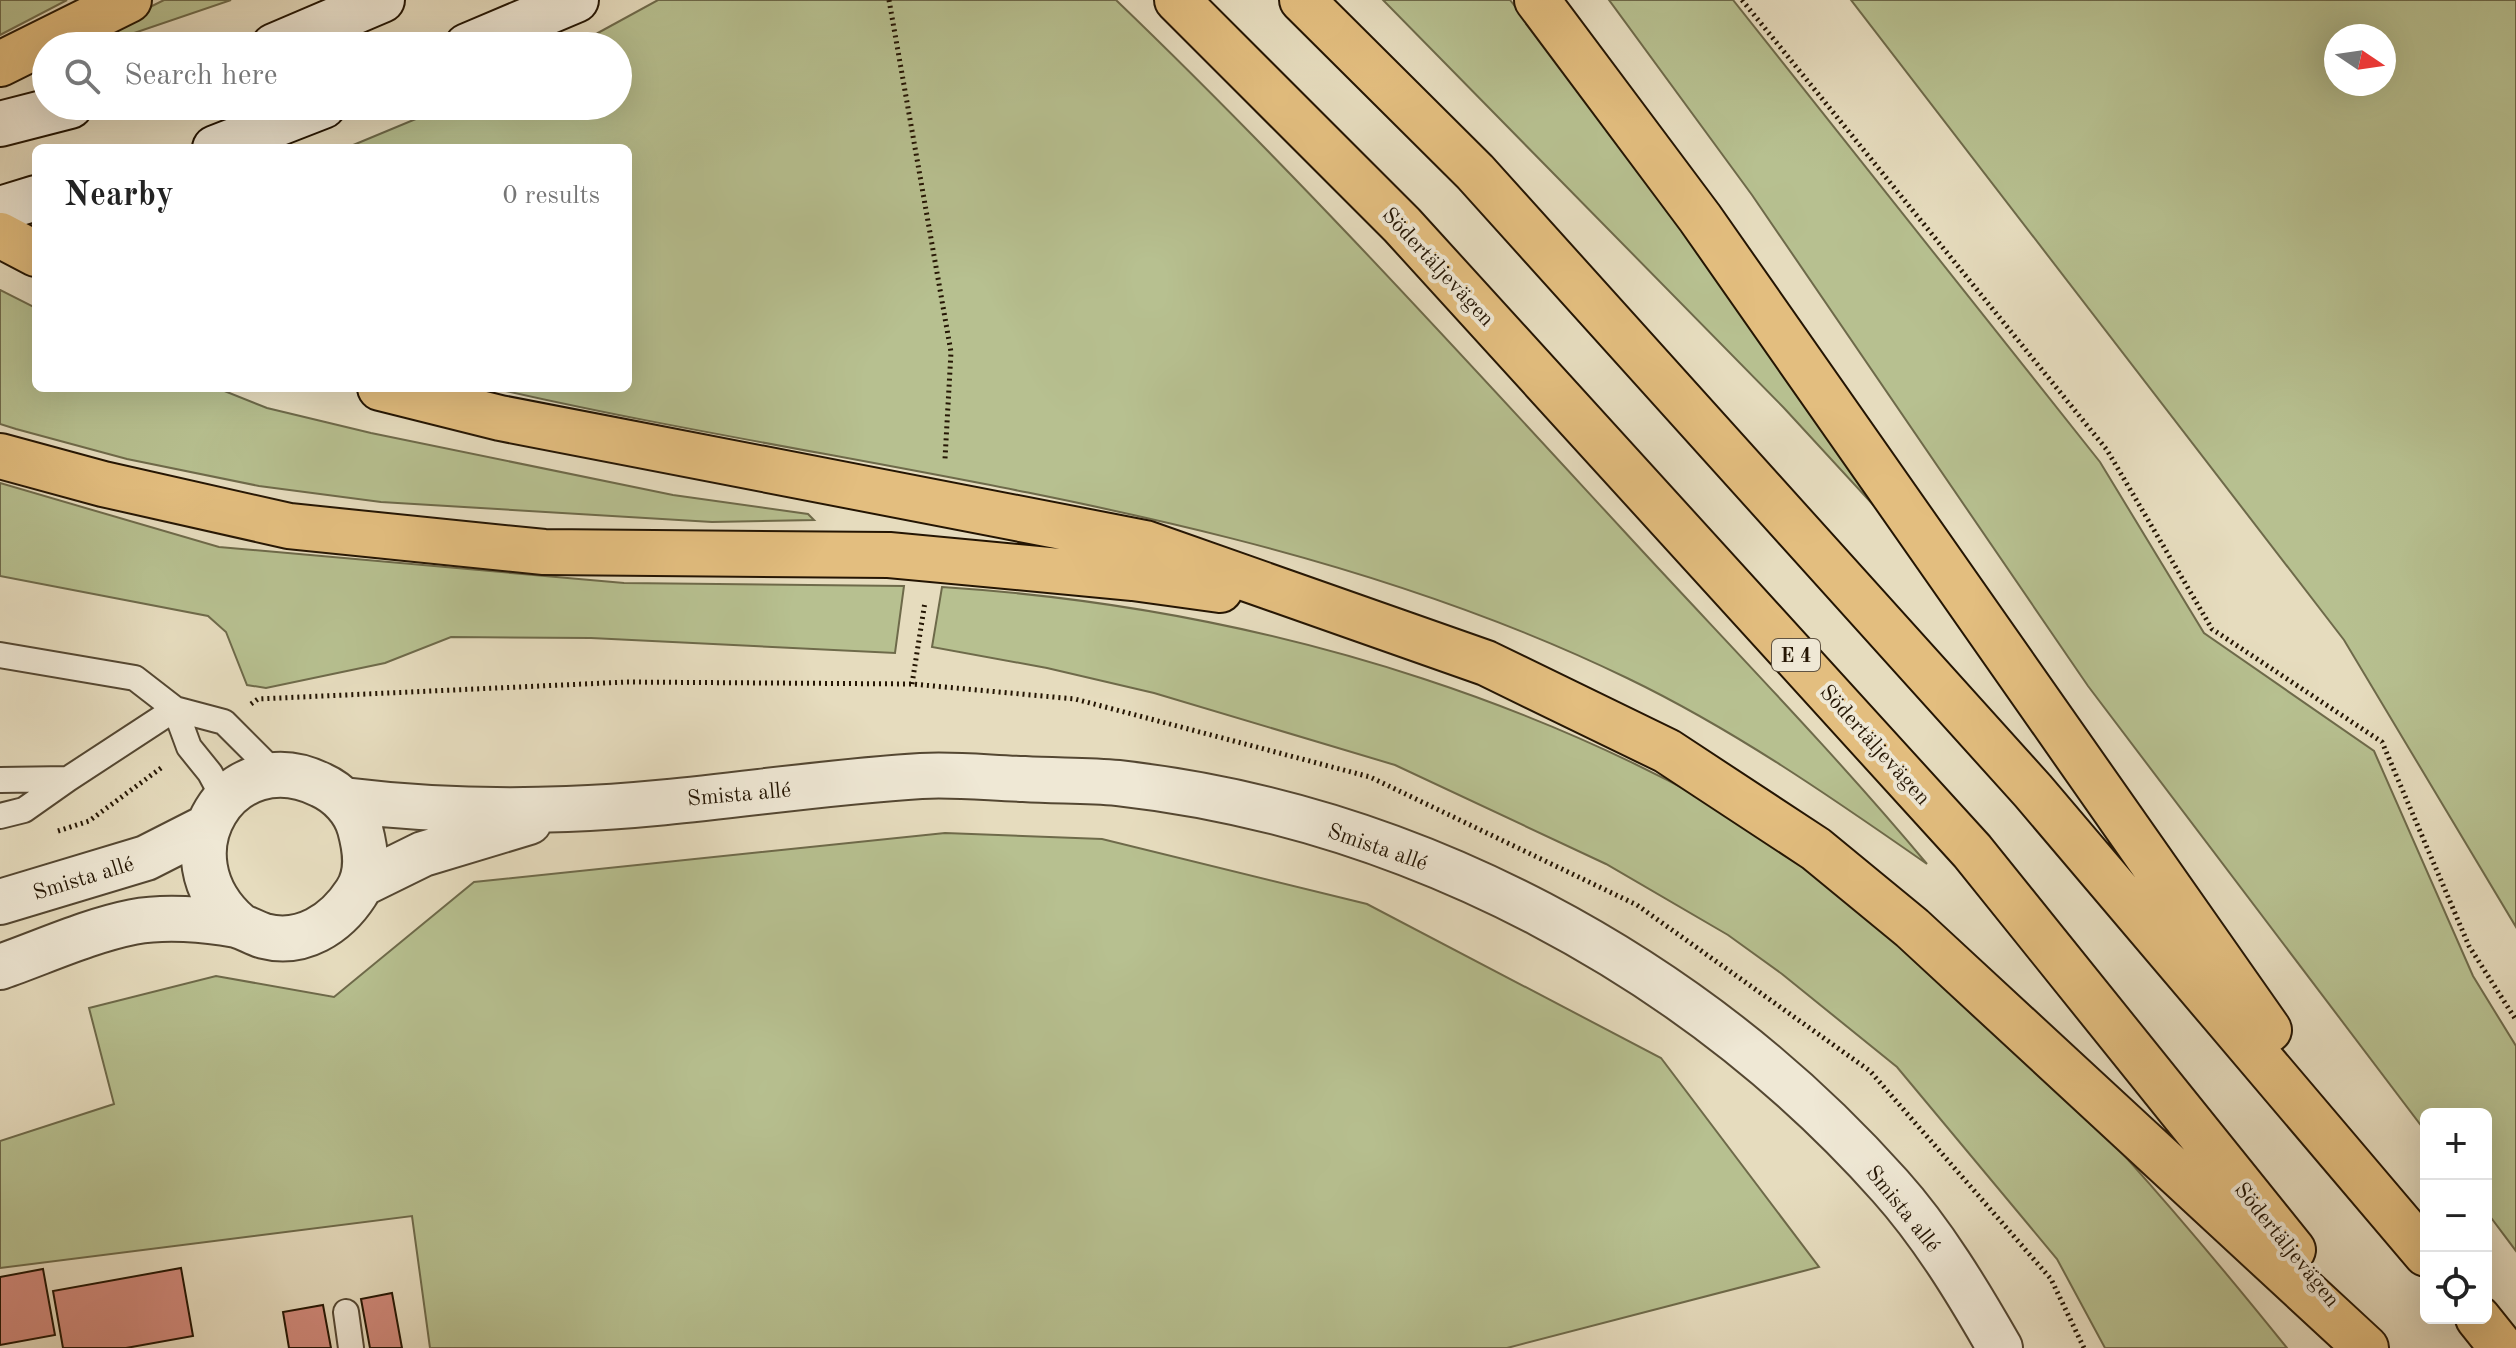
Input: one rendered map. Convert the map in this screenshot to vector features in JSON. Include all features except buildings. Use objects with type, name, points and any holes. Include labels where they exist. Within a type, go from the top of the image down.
[{"type":"highway","points":[[64,32],[129,0]]},
{"type":"highway","name":"Södertäljevägen","points":[[1177,0],[1402,225],[1972,851],[2369,1348]]},
{"type":"highway","points":[[1302,0],[1475,172],[2022,779],[2419,1245]]},
{"type":"highway","points":[[1537,0],[1728,257],[2419,1245]]},
{"type":"highway","points":[[0,64],[32,48]]},
{"type":"highway","points":[[0,235],[32,252]]},
{"type":"highway","points":[[397,392],[529,424],[1145,543],[1486,663],[1667,751],[1816,849],[1912,928],[2369,1348]]},
{"type":"highway","points":[[0,456],[103,484],[289,526],[544,552],[889,555],[1133,578],[1329,606]]},
{"type":"highway","points":[[2483,1324],[2502,1348]]},
{"type":"street","points":[[307,32],[382,0]]},
{"type":"street","points":[[500,32],[576,0]]},
{"type":"street","points":[[0,124],[32,116]]},
{"type":"street","points":[[225,144],[287,120]]},
{"type":"street","points":[[0,209],[32,199]]},
{"type":"street","name":"Smista allé","points":[[0,902],[146,858],[216,813],[247,783],[277,775],[305,777],[343,800],[433,808],[569,809],[926,776],[1117,783],[1259,808],[1391,846],[1545,916],[1661,985],[1795,1090],[1892,1187],[1963,1284],[2000,1348]]},
{"type":"street","points":[[343,800],[358,823],[366,852],[362,884]]},
{"type":"street","name":"Smista allé","points":[[0,967],[133,922],[199,920],[239,925],[265,936],[293,938],[321,929],[344,912],[362,884],[423,854],[569,809]]},
{"type":"street","points":[[216,813],[201,855],[207,886],[222,911],[239,925]]},
{"type":"lane","points":[[0,655],[135,678],[175,709],[224,722],[277,775]]},
{"type":"lane","points":[[175,709],[189,747],[210,773],[216,813]]},
{"type":"lane","points":[[0,816],[24,810],[175,709]]},
{"type":"lane","points":[[0,780],[68,779]]},
{"type":"lane","points":[[346,1312],[351,1348]]},
{"type":"path","points":[[889,0],[951,352],[945,461]]},
{"type":"path","points":[[1742,0],[2107,450],[2212,629],[2382,742],[2469,946],[2516,1020]]},
{"type":"path","points":[[912,684],[926,596]]},
{"type":"path","points":[[224,722],[258,699],[627,682],[912,684],[1075,699],[1370,777],[1637,905],[1870,1071],[2051,1279],[2084,1348]]},
{"type":"path","points":[[44,835],[89,821],[189,747]]},
{"type":"green space","points":[[0,0],[67,0],[0,35]]},
{"type":"green space","points":[[164,0],[231,0],[137,32],[100,32]]},
{"type":"green space","points":[[658,0],[1116,0],[1373,261],[1815,736],[1927,864],[1781,765],[1705,719],[1627,678],[1492,620],[1353,572],[1212,534],[1069,501],[512,392],[632,392],[632,144],[356,144],[413,120],[632,120],[632,32],[600,32]]},
{"type":"green space","points":[[1383,0],[1510,0],[1634,155],[1912,547],[1784,408]]},
{"type":"green space","points":[[1609,0],[1733,0],[2100,462],[2204,633],[2374,751],[2473,976],[2516,1046],[2516,1251],[2492,1219],[2492,1108],[2420,1108],[2420,1124],[2088,686],[1752,195]]},
{"type":"green space","points":[[1851,0],[2516,0],[2516,927],[2344,640]]},
{"type":"green space","points":[[0,290],[32,306],[32,392],[227,392],[267,408],[371,433],[673,495],[808,514],[814,520],[712,522],[381,502],[259,486],[127,459],[0,424]]},
{"type":"green space","points":[[0,483],[219,547],[624,583],[904,586],[895,653],[591,638],[451,637],[385,663],[266,688],[247,685],[226,632],[208,616],[0,576]]},
{"type":"green space","points":[[942,587],[1064,599],[1185,618],[1305,644],[1423,679],[1539,721],[1651,772],[1758,831],[1873,907],[1996,1022],[2126,1157],[2287,1348],[2105,1348],[2057,1259],[1897,1067],[1782,974],[1728,935],[1606,864],[1395,765],[1154,693],[1047,668],[932,647]]},
{"type":"green space","points":[[945,833],[1102,839],[1367,904],[1661,1058],[1819,1267],[1507,1348],[430,1348],[412,1216],[0,1268],[0,1141],[114,1104],[89,1008],[216,976],[334,997],[474,882]]}]
